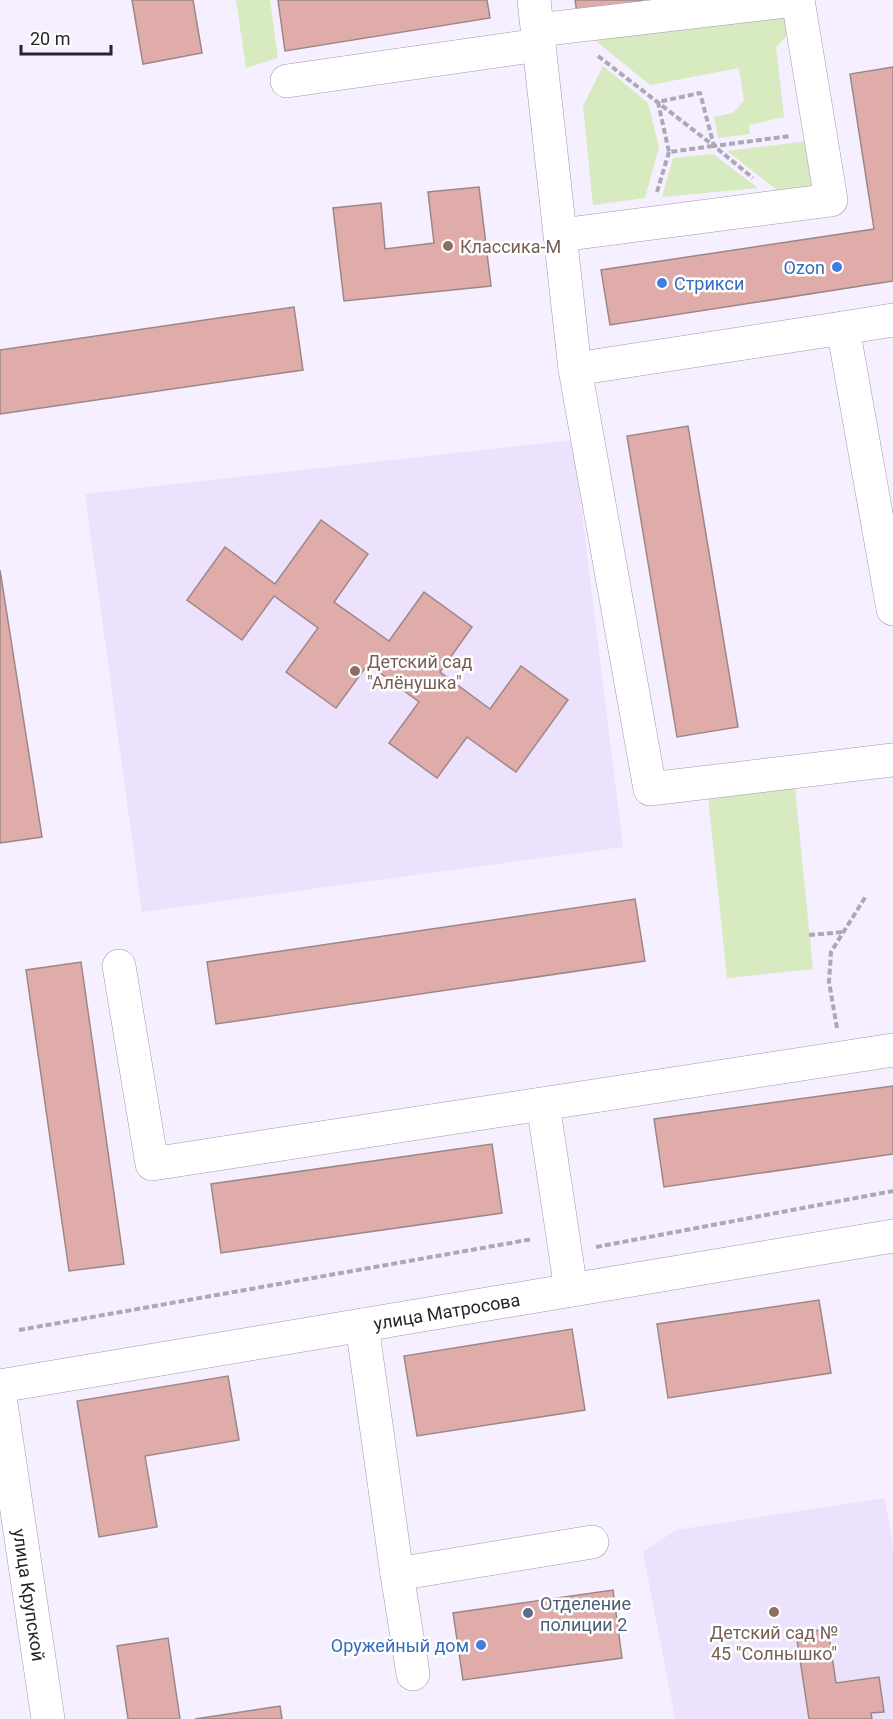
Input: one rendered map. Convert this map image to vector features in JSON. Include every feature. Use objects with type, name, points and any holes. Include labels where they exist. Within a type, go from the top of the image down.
[{"type":"street","points":[[287,81],[543,25],[665,7],[796,0],[831,200],[561,235]]},
{"type":"street","points":[[543,25],[575,369],[650,789],[893,760]]},
{"type":"street","points":[[575,369],[893,320]]},
{"type":"street","points":[[843,328],[893,609]]},
{"type":"street","points":[[119,966],[152,1164],[893,1050]]},
{"type":"street","points":[[543,1104],[571,1290]]},
{"type":"street","name":"улица Матросова","points":[[0,1386],[893,1236]]},
{"type":"street","points":[[362,1325],[413,1674]]},
{"type":"street","name":"улица Крупской","points":[[0,1397],[48,1719]]},
{"type":"street","points":[[397,1574],[592,1542]]},
{"type":"path","points":[[543,25],[658,102],[714,146]]},
{"type":"path","points":[[658,102],[700,93],[714,146]]},
{"type":"path","points":[[656,198],[669,152],[658,102]]},
{"type":"path","points":[[669,152],[820,132]]},
{"type":"path","points":[[843,1058],[829,982],[831,952],[866,896]]},
{"type":"path","points":[[809,935],[843,932]]},
{"type":"path","points":[[19,1330],[538,1238],[565,1252],[893,1191]]},
{"type":"shaded area","name":"Детский сад \"Алёнушка\"","points":[[573,440],[623,847],[142,912],[85,494]]},
{"type":"shaded area","name":"Детский сад № 45 \"Солнышко\"","points":[[885,1498],[893,1550],[893,1719],[675,1719],[643,1552],[676,1530]]},
{"type":"green space","points":[[236,0],[270,0],[278,58],[246,68]]},
{"type":"green space","points":[[786,12],[786,37],[776,47],[784,117],[749,125],[750,134],[718,138],[714,117],[733,113],[744,101],[739,68],[650,85],[580,28]]},
{"type":"green space","points":[[603,66],[648,103],[659,147],[645,198],[593,205],[583,106]]},
{"type":"green space","points":[[808,141],[816,193],[787,198],[727,151]]},
{"type":"green space","points":[[713,154],[758,188],[662,197],[673,158]]},
{"type":"green space","points":[[795,788],[813,969],[727,978],[708,796]]},
{"type":"building","points":[[132,0],[193,0],[202,53],[143,64]]},
{"type":"building","points":[[278,0],[487,0],[490,18],[285,51]]},
{"type":"building","points":[[575,0],[643,0],[643,3],[577,13]]},
{"type":"building","points":[[893,67],[893,281],[610,325],[601,270],[874,229],[850,74]]},
{"type":"building","name":"Классика-М","points":[[479,187],[491,286],[344,301],[333,208],[381,203],[385,249],[434,243],[428,192]]},
{"type":"building","points":[[294,307],[303,370],[0,414],[0,350]]},
{"type":"building","points":[[688,426],[738,727],[677,737],[627,436]]},
{"type":"building","points":[[321,520],[368,554],[334,602],[389,641],[424,592],[472,627],[440,672],[490,709],[521,666],[568,700],[516,772],[467,737],[437,778],[389,743],[419,702],[368,664],[336,708],[286,672],[318,628],[274,596],[242,640],[187,600],[225,547],[275,584]]},
{"type":"building","points":[[0,570],[42,837],[0,843]]},
{"type":"building","points":[[635,899],[645,961],[216,1024],[207,962]]},
{"type":"building","points":[[81,962],[124,1264],[69,1271],[26,970]]},
{"type":"building","points":[[893,1086],[893,1154],[664,1187],[654,1119]]},
{"type":"building","points":[[492,1144],[502,1213],[221,1253],[211,1184]]},
{"type":"building","points":[[819,1300],[831,1373],[668,1398],[657,1324]]},
{"type":"building","points":[[572,1329],[585,1410],[417,1436],[404,1356]]},
{"type":"building","points":[[228,1376],[239,1440],[145,1456],[157,1527],[99,1537],[77,1401]]},
{"type":"building","points":[[613,1590],[622,1658],[463,1680],[453,1613]]},
{"type":"building","points":[[828,1629],[836,1683],[879,1677],[884,1712],[871,1713],[872,1719],[809,1719],[796,1633]]},
{"type":"building","points":[[168,1638],[180,1719],[128,1719],[117,1646]]},
{"type":"building","points":[[280,1706],[282,1719],[195,1719]]},
{"type":"place","name":"Классика-М","points":[[448,246]]},
{"type":"place","name":"Ozon","points":[[837,267]]},
{"type":"place","name":"Стрикси","points":[[662,283]]},
{"type":"place","name":"Детский сад \"Алёнушка\"","points":[[355,671]]},
{"type":"place","name":"Детский сад № 45 \"Солнышко\"","points":[[774,1612]]},
{"type":"place","name":"Отделение полиции 2","points":[[528,1613]]},
{"type":"place","name":"Оружейный дом","points":[[481,1645]]}]
